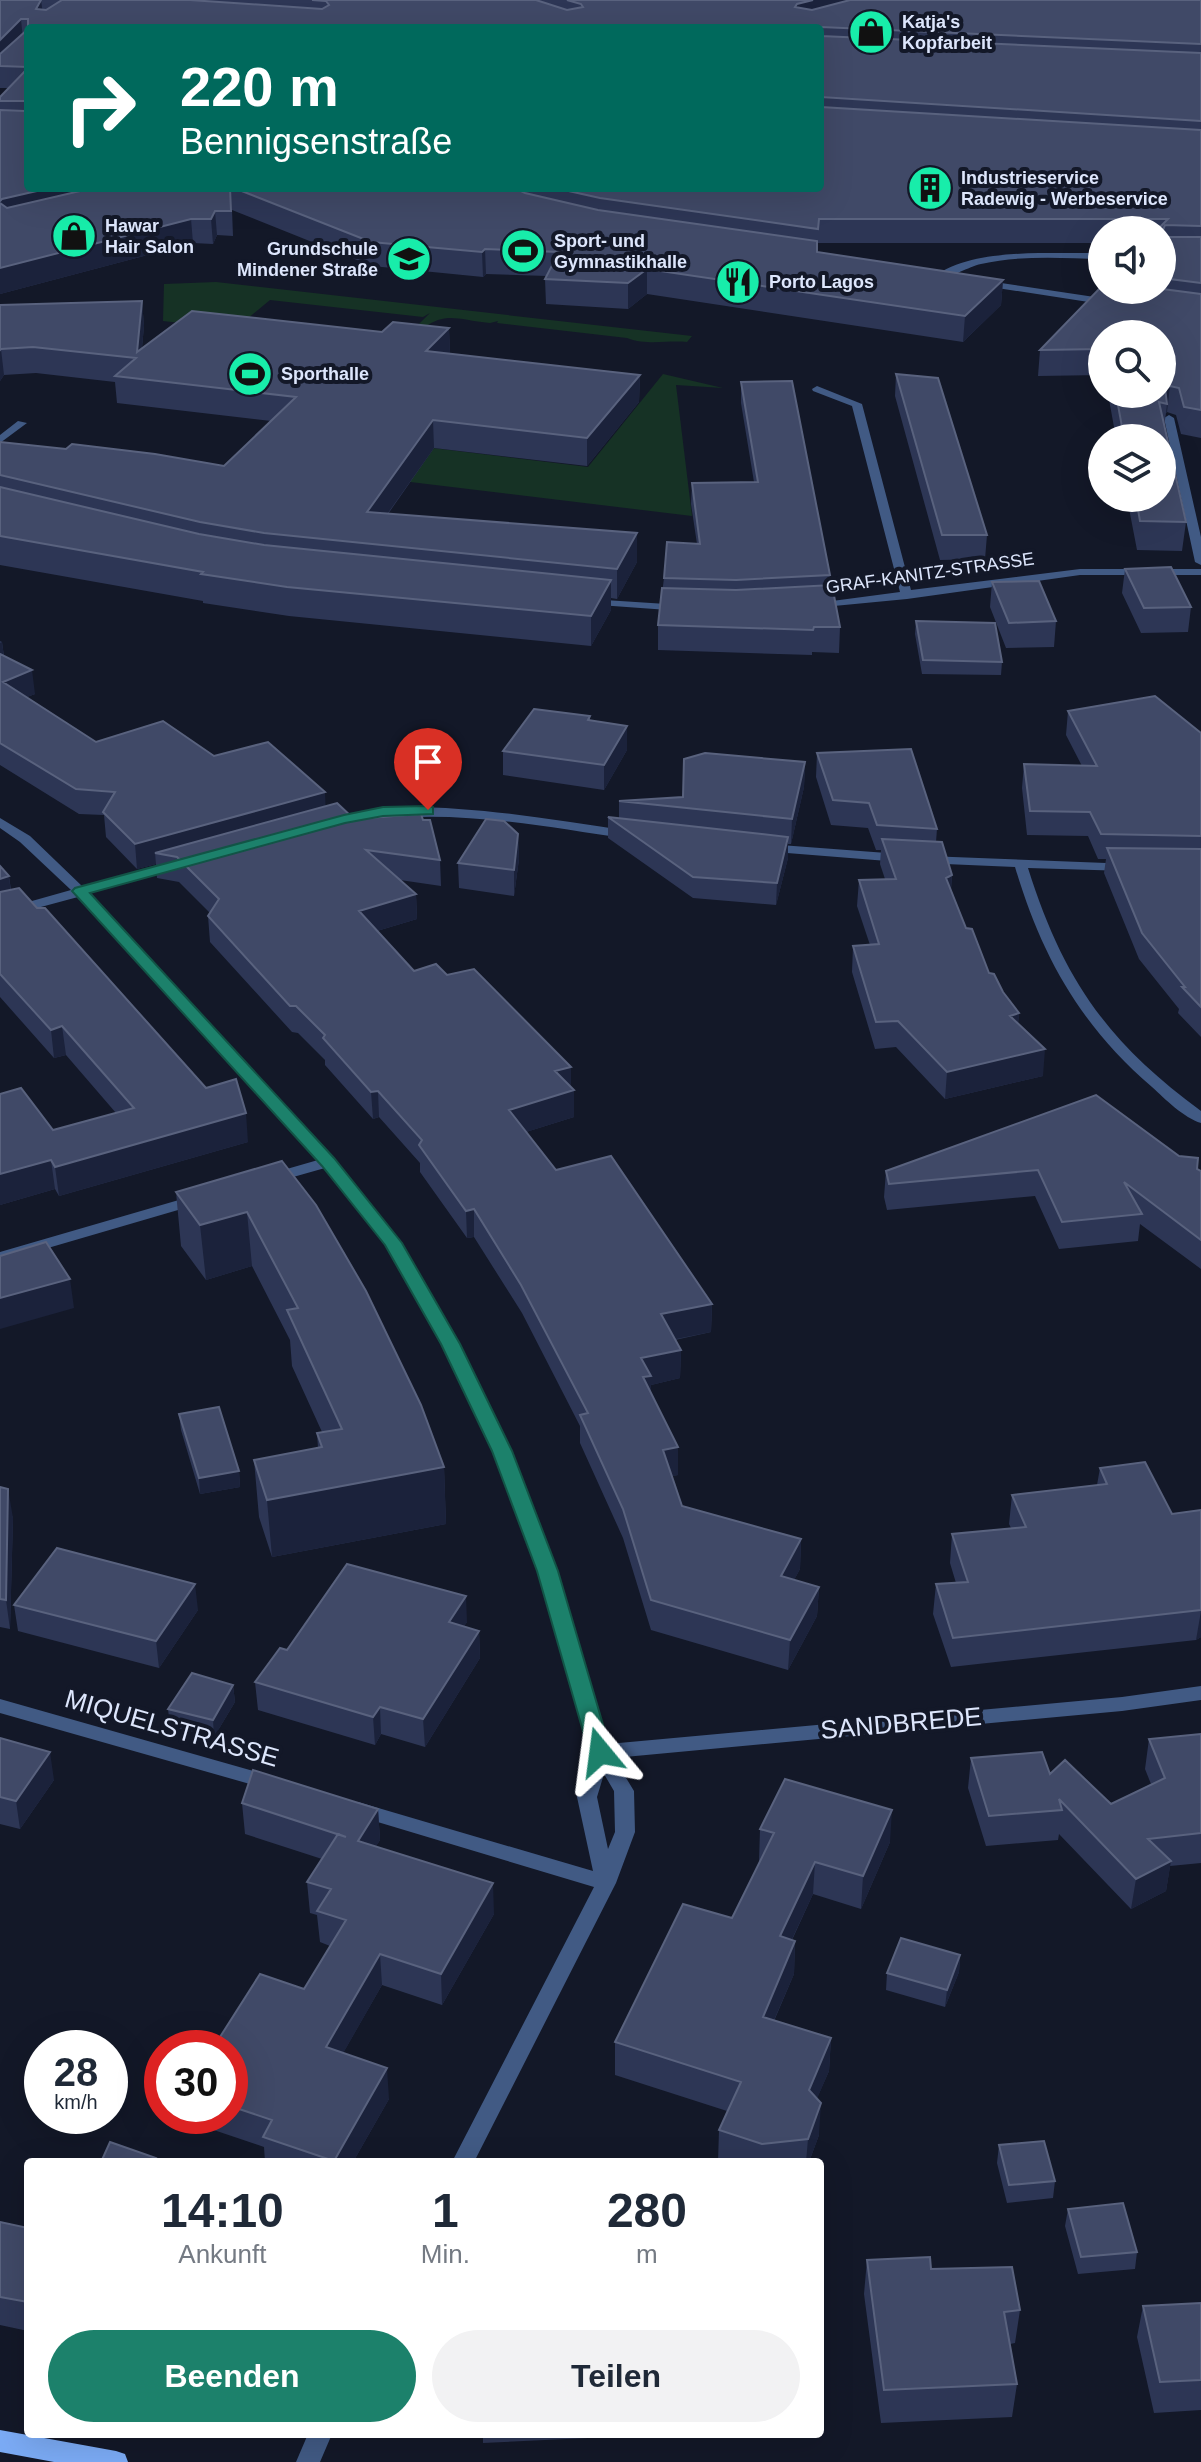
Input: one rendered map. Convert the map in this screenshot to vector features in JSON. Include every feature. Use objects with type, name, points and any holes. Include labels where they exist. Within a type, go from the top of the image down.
[{"type":"main road","points":[[0,2441],[116,2462]]},
{"type":"street","points":[[938,277],[962,265],[1015,256],[1088,256]]},
{"type":"street","points":[[983,284],[983,265],[987,260]]},
{"type":"street","points":[[923,275],[959,280]]},
{"type":"street","points":[[971,282],[1088,299]]},
{"type":"street","points":[[817,389],[857,404],[907,596]]},
{"type":"street","points":[[1169,418],[1201,562]]},
{"type":"street","points":[[0,440],[22,423]]},
{"type":"street","name":"GRAF-KANITZ-STRASSE","points":[[798,607],[907,596],[1080,572],[1201,572]]},
{"type":"street","points":[[576,601],[694,608]]},
{"type":"street","points":[[314,827],[383,812],[428,810],[641,837]]},
{"type":"street","points":[[0,822],[25,839],[80,891],[328,1162],[393,1243],[450,1344],[502,1451],[547,1571],[600,1752],[624,1791],[625,1832],[606,1883],[465,2158]]},
{"type":"street","points":[[748,847],[1021,865],[1142,867]]},
{"type":"street","points":[[0,914],[196,859]]},
{"type":"street","points":[[1021,865],[1056,960],[1076,998],[1108,1040],[1145,1075],[1201,1118]]},
{"type":"street","points":[[254,1183],[328,1162]]},
{"type":"street","points":[[0,1257],[209,1196]]},
{"type":"street","name":"SANDBREDE","points":[[600,1752],[1122,1704],[1201,1693]]},
{"type":"street","name":"MIQUELSTRASSE","points":[[0,1706],[293,1790]]},
{"type":"street","points":[[600,1752],[587,1797],[606,1883]]},
{"type":"street","points":[[338,1803],[606,1883]]},
{"type":"street","points":[[308,2462],[318,2438]]},
{"type":"green space","points":[[216,282],[692,336],[687,342],[643,342],[498,321],[490,323],[448,318],[432,322],[413,337],[407,336],[430,313],[423,317],[270,300],[235,329],[163,321],[164,284]]},
{"type":"green space","points":[[663,374],[723,388],[676,385],[692,516],[344,474],[367,440],[588,467]]},
{"type":"building","points":[[0,0],[41,0],[36,9],[46,10],[62,0],[190,0],[322,9],[329,5],[326,1],[312,0],[536,0],[567,10],[583,7],[567,0],[813,0],[795,7],[812,10],[850,0],[1201,0],[1201,44],[824,27],[824,24],[28,24],[28,19],[21,19],[0,40]]},
{"type":"building","points":[[24,33],[24,67],[0,66],[0,54]]},
{"type":"building","points":[[824,36],[1201,53],[1201,121],[824,97]]},
{"type":"building","points":[[24,72],[24,101],[0,101],[0,97]]},
{"type":"building","points":[[824,107],[1201,130],[1201,226],[1176,225],[1176,216],[1088,216],[1088,219],[819,219],[818,229],[573,192],[824,192]]},
{"type":"building","points":[[0,110],[24,111],[24,192],[33,192],[0,201]]},
{"type":"building","points":[[76,192],[230,192],[231,211],[215,211],[211,219],[191,219],[0,268],[0,203],[7,208]]},
{"type":"building","points":[[244,192],[523,192],[598,210],[817,241],[817,252],[1003,280],[965,316],[647,269],[628,283],[545,279],[559,252],[485,249],[482,252],[371,242]]},
{"type":"building","points":[[1176,237],[1201,237],[1201,283],[1176,280]]},
{"type":"building","points":[[1176,291],[1201,294],[1201,410],[1184,407],[1179,388],[1176,387],[1176,320],[1088,320],[1088,349],[1040,350],[1088,300],[1088,304],[1176,304]]},
{"type":"building","points":[[142,301],[137,352],[192,311],[382,332],[393,322],[449,328],[426,351],[640,375],[587,438],[433,420],[367,512],[637,533],[617,569],[264,533],[200,522],[0,475],[0,442],[66,449],[72,444],[224,466],[296,397],[115,376],[136,358],[33,347],[0,350],[0,305]]},
{"type":"building","points":[[896,374],[938,378],[987,535],[942,535]]},
{"type":"building","points":[[792,381],[830,575],[736,580],[664,578],[667,542],[700,544],[692,483],[758,482],[741,382]]},
{"type":"building","points":[[1119,408],[1160,408],[1164,424],[1121,424]]},
{"type":"building","points":[[1176,478],[1186,522],[1140,521],[1138,512],[1176,512]]},
{"type":"building","points":[[0,487],[199,534],[264,545],[611,580],[591,616],[287,587],[201,574],[203,572],[0,536]]},
{"type":"building","points":[[1171,567],[1191,607],[1144,608],[1125,569]]},
{"type":"building","points":[[1039,581],[1056,621],[1009,623],[992,582]]},
{"type":"building","points":[[832,585],[840,627],[814,627],[813,630],[658,625],[662,588],[736,590]]},
{"type":"building","points":[[916,621],[995,623],[1002,662],[923,660]]},
{"type":"building","points":[[0,654],[32,670],[3,682],[96,742],[163,721],[214,756],[268,742],[325,792],[135,844],[103,812],[115,792],[76,789],[0,743]]},
{"type":"building","points":[[1155,696],[1201,733],[1201,836],[1101,834],[1090,812],[1030,811],[1024,764],[1097,766],[1068,711]]},
{"type":"building","points":[[534,709],[590,716],[588,720],[627,726],[604,765],[503,751]]},
{"type":"building","points":[[911,749],[937,829],[877,825],[869,803],[833,800],[817,753]]},
{"type":"building","points":[[705,753],[805,762],[792,819],[619,801],[683,797],[684,759]]},
{"type":"building","points":[[337,803],[354,819],[421,814],[423,820],[430,820],[440,860],[366,850],[416,894],[359,911],[414,971],[436,964],[447,975],[474,969],[571,1067],[555,1071],[574,1090],[509,1110],[556,1170],[611,1156],[712,1304],[661,1314],[681,1350],[641,1358],[651,1376],[643,1377],[678,1447],[663,1450],[682,1506],[801,1539],[781,1576],[819,1587],[790,1640],[651,1600],[623,1509],[580,1415],[588,1413],[521,1285],[474,1209],[466,1211],[419,1145],[422,1140],[378,1091],[371,1092],[323,1038],[325,1035],[296,1006],[290,1006],[208,916],[219,899],[177,857],[155,853]]},
{"type":"building","points":[[608,817],[788,837],[777,883],[693,877]]},
{"type":"building","points":[[486,819],[504,821],[518,834],[514,870],[458,863]]},
{"type":"building","points":[[882,839],[942,842],[952,875],[946,878],[966,928],[972,929],[989,973],[994,974],[1019,1013],[1010,1016],[1045,1049],[947,1072],[898,1021],[876,1022],[853,946],[879,944],[859,880],[896,879]]},
{"type":"building","points":[[1107,848],[1201,849],[1201,1007],[1142,933]]},
{"type":"building","points":[[0,866],[9,876],[0,879]]},
{"type":"building","points":[[19,888],[37,908],[45,908],[206,1088],[236,1079],[246,1113],[55,1167],[51,1160],[0,1174],[0,1094],[21,1088],[53,1130],[134,1108],[62,1026],[51,1030],[0,974],[0,892]]},
{"type":"building","points":[[1096,1095],[1179,1156],[1198,1158],[1197,1169],[1201,1171],[1201,1240],[1124,1182],[1142,1214],[1062,1222],[1038,1170],[889,1184],[886,1171]]},
{"type":"building","points":[[282,1161],[316,1205],[366,1291],[421,1405],[444,1467],[267,1500],[254,1460],[322,1447],[317,1433],[342,1429],[287,1310],[298,1308],[247,1212],[200,1225],[176,1192]]},
{"type":"building","points":[[46,1242],[70,1279],[0,1298],[0,1256]]},
{"type":"building","points":[[219,1407],[239,1471],[199,1478],[179,1414]]},
{"type":"building","points":[[1145,1462],[1172,1514],[1201,1510],[1201,1610],[953,1638],[936,1584],[968,1582],[952,1534],[1026,1527],[1012,1495],[1107,1484],[1100,1468]]},
{"type":"building","points":[[0,1487],[8,1489],[6,1600],[0,1599]]},
{"type":"building","points":[[57,1548],[195,1584],[156,1641],[14,1605]]},
{"type":"building","points":[[347,1564],[466,1596],[449,1622],[479,1631],[423,1719],[380,1707],[373,1717],[255,1682],[280,1648],[287,1650]]},
{"type":"building","points":[[192,1673],[233,1685],[213,1720],[168,1709]]},
{"type":"building","points":[[1201,1734],[1201,1833],[1148,1839],[1171,1861],[1136,1879],[1059,1799],[1062,1810],[989,1816],[971,1758],[1042,1752],[1050,1774],[1065,1760],[1111,1804],[1165,1778],[1149,1739]]},
{"type":"building","points":[[0,1738],[50,1752],[16,1801],[0,1797]]},
{"type":"building","points":[[253,1770],[378,1809],[358,1841],[493,1883],[441,1974],[380,1954],[326,2047],[387,2068],[336,2158],[325,2158],[263,2137],[272,2120],[248,2112],[248,2030],[224,2030],[260,1974],[304,1989],[346,1920],[317,1911],[331,1889],[307,1882],[338,1834],[242,1803]]},
{"type":"building","points":[[785,1779],[892,1810],[863,1876],[815,1862],[780,1936],[795,1941],[763,2017],[831,2038],[809,2090],[821,2103],[808,2139],[762,2144],[719,2130],[741,2082],[615,2042],[683,1904],[732,1918],[774,1833],[760,1829]]},
{"type":"building","points":[[901,1938],[960,1955],[947,1990],[887,1973]]},
{"type":"building","points":[[1044,2141],[1055,2181],[1009,2185],[999,2145]]},
{"type":"building","points":[[110,2142],[156,2158],[103,2158]]},
{"type":"building","points":[[1123,2203],[1137,2252],[1081,2257],[1068,2209]]},
{"type":"building","points":[[0,2222],[24,2227],[24,2301],[0,2297]]},
{"type":"building","points":[[930,2257],[931,2269],[1012,2267],[1020,2310],[1004,2312],[1017,2384],[884,2390],[867,2260]]},
{"type":"building","points":[[1201,2303],[1201,2380],[1160,2382],[1143,2306]]},
{"type":"place","name":"Katja's Kopfarbeit","points":[[871,32]]},
{"type":"place","name":"Industrieservice Radewig - Werbeservice","points":[[930,188]]},
{"type":"place","name":"Hawar Hair Salon","points":[[74,236]]},
{"type":"place","name":"Sport- und Gymnastikhalle","points":[[523,251]]},
{"type":"place","name":"Grundschule Mindener Straße","points":[[409,259]]},
{"type":"place","name":"Porto Lagos","points":[[738,282]]},
{"type":"place","name":"Sporthalle","points":[[250,374]]},
{"type":"route","points":[[428,810],[383,812],[344,819],[80,891],[328,1162],[393,1243],[450,1344],[502,1451],[547,1571],[600,1752]]}]
